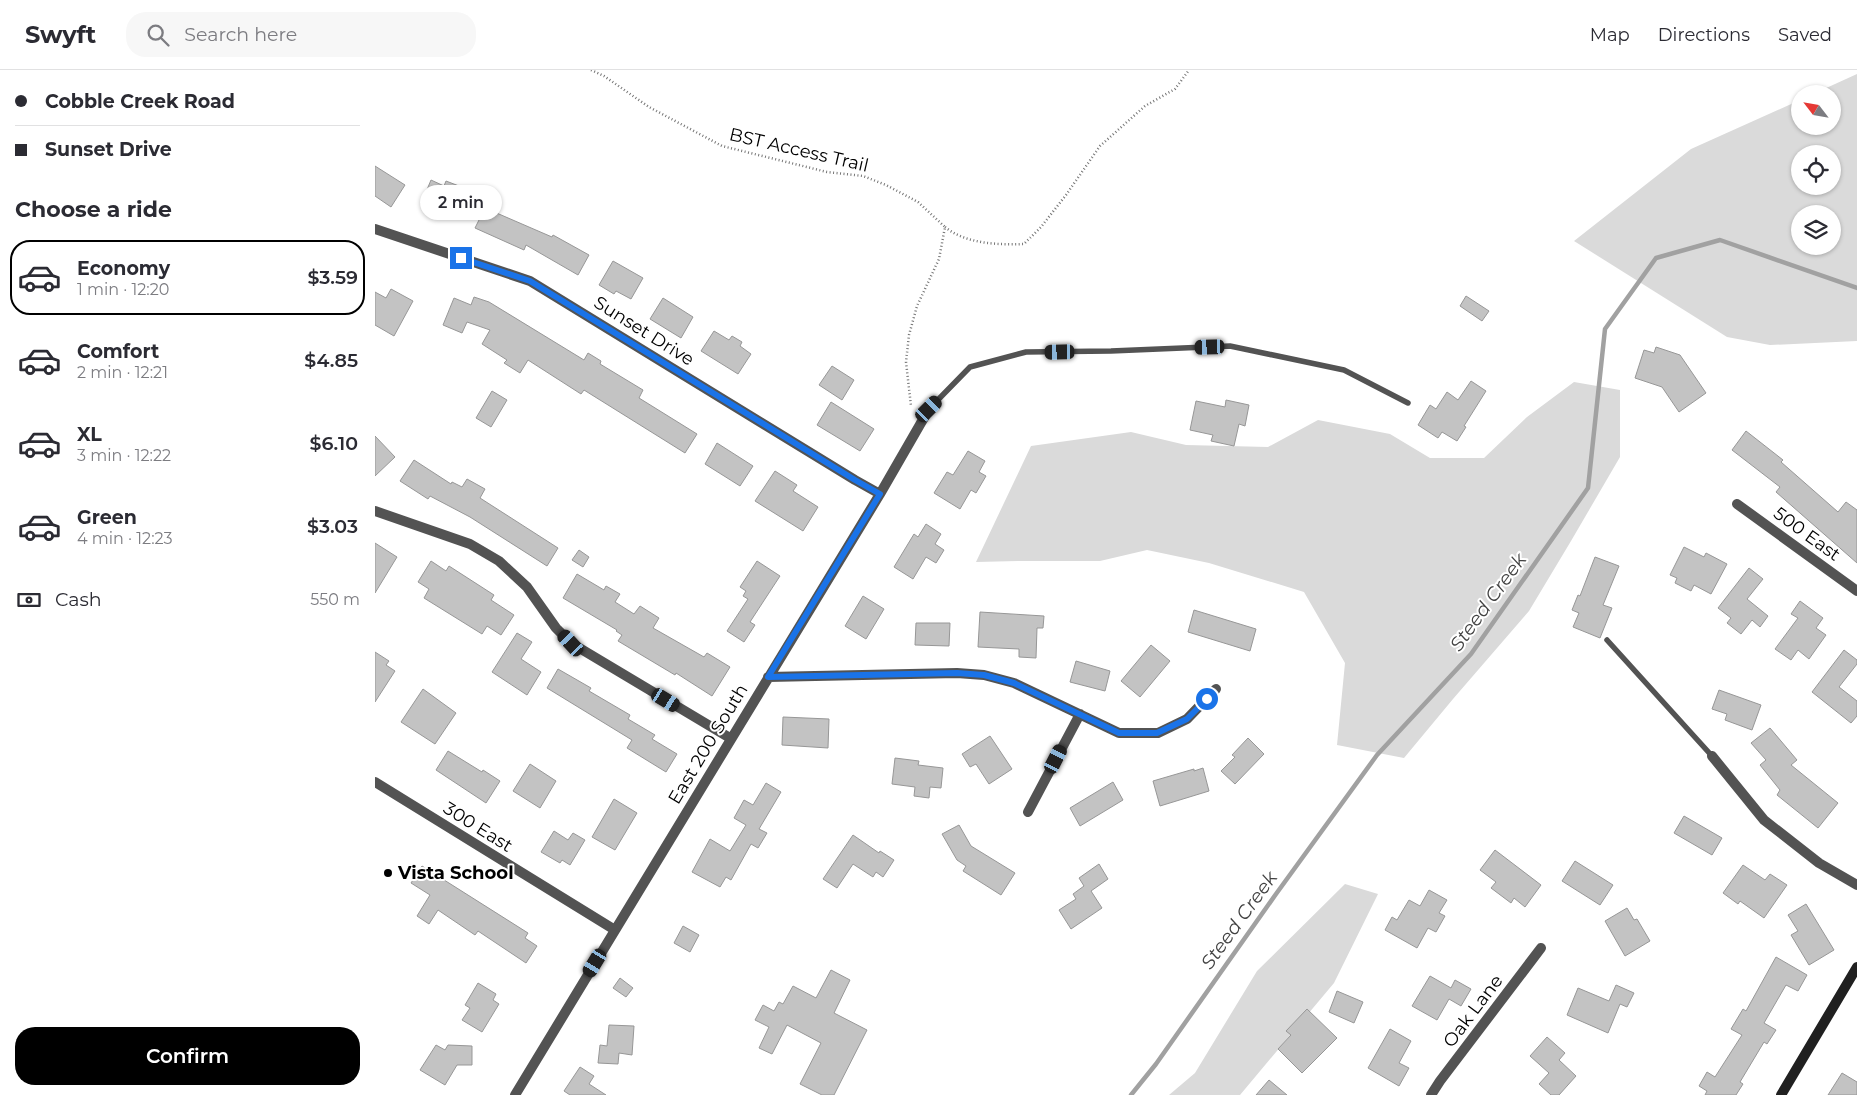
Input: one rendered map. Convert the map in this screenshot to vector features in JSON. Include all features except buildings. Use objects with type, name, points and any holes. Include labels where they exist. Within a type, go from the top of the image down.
[{"type":"street","name":"Sunset Drive","points":[[375,229],[530,281],[880,494]]},
{"type":"street","name":"East 200 South","points":[[515,1095],[730,738],[880,494],[929,409]]},
{"type":"street","name":"500 East","points":[[1737,504],[1857,591]]},
{"type":"street","points":[[375,511],[470,544],[499,562],[527,587],[556,628],[571,643],[730,738]]},
{"type":"street","points":[[768,677],[957,673],[984,675],[1014,683],[1119,733],[1157,733],[1187,719],[1216,689]]},
{"type":"street","points":[[1029,812],[1079,714]]},
{"type":"street","points":[[1712,756],[1764,820],[1819,863],[1857,885]]},
{"type":"street","name":"300 East","points":[[375,782],[615,930]]},
{"type":"street","name":"Oak Lane","points":[[1431,1095],[1541,948]]},
{"type":"street","points":[[1781,1095],[1857,967]]},
{"type":"lane","points":[[929,409],[971,368],[1026,352],[1111,351],[1229,346],[1344,370],[1408,403]]},
{"type":"lane","points":[[1607,640],[1712,756]]},
{"type":"path","name":"BST Access Trail","points":[[591,70],[604,76],[649,107],[722,146],[827,172],[863,176],[886,185],[918,202],[956,236],[1000,245],[1024,244],[1041,227],[1100,146],[1145,106],[1175,89],[1189,70]]},
{"type":"path","points":[[911,406],[906,362],[909,335],[917,306],[939,259],[945,227]]},
{"type":"shaded area","points":[[1857,74],[1857,341],[1770,345],[1727,337],[1574,241],[1691,149],[1791,104],[1791,135],[1841,135],[1841,85],[1833,85]]},
{"type":"shaded area","points":[[1574,382],[1620,390],[1620,457],[1529,611],[1404,758],[1337,745],[1345,663],[1304,592],[1209,563],[1147,550],[1100,561],[976,562],[1031,446],[1131,432],[1186,445],[1268,447],[1318,420],[1390,434],[1430,458],[1484,458],[1527,417]]},
{"type":"shaded area","points":[[1345,884],[1378,894],[1334,983],[1240,1095],[1169,1095],[1195,1073],[1257,971]]},
{"type":"waterway","name":"Steed Creek","points":[[1131,1095],[1156,1064],[1377,755],[1471,654],[1588,488],[1605,329],[1656,258],[1720,240],[1857,288]]},
{"type":"place","name":"Vista School","points":[[388,873]]},
{"type":"route","points":[[461,258],[530,281],[880,494],[768,677],[957,673],[984,675],[1014,683],[1119,733],[1157,733],[1187,719],[1207,699]]}]
